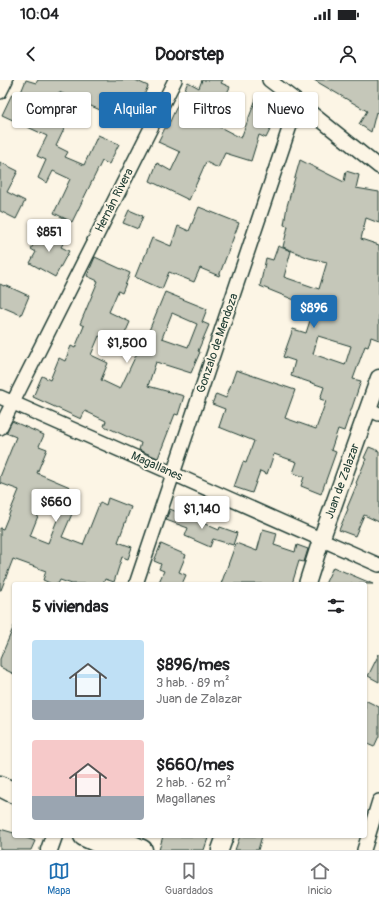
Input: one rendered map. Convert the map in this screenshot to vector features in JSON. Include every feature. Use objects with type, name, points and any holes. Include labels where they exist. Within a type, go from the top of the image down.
[{"type":"main road","points":[[0,786],[12,792]]},
{"type":"main road","points":[[0,798],[12,804]]},
{"type":"main road","points":[[91,838],[129,849]]},
{"type":"main road","points":[[114,838],[129,849]]},
{"type":"street","points":[[0,92],[6,80]]},
{"type":"street","name":"Hernán Rivera","points":[[0,428],[175,80]]},
{"type":"street","points":[[269,80],[285,92]]},
{"type":"street","points":[[318,118],[379,167]]},
{"type":"street","name":"Gonzalo de Mendoza","points":[[137,582],[289,128]]},
{"type":"street","name":"Juan de Zalazar","points":[[308,582],[321,540],[374,411],[379,378]]},
{"type":"street","name":"Magallanes","points":[[0,397],[379,565]]},
{"type":"street","points":[[364,850],[379,801]]},
{"type":"street","points":[[50,850],[53,838]]},
{"type":"street","points":[[220,850],[224,838]]},
{"type":"building","points":[[26,80],[36,83],[38,80],[135,80],[148,86],[145,92],[99,92],[99,110],[91,106],[91,92],[21,92]]},
{"type":"building","points":[[202,80],[223,80],[221,83],[230,87],[228,92],[183,92],[188,82],[199,88]]},
{"type":"building","points":[[314,80],[379,80],[379,113],[376,112],[371,132],[359,124],[367,111]]},
{"type":"building","points":[[12,94],[12,120],[2,115]]},
{"type":"building","points":[[179,102],[179,128],[222,128],[241,138],[253,107],[253,128],[271,128],[266,138],[259,135],[251,161],[225,153],[218,168],[206,162],[189,200],[150,181],[157,163],[171,171],[180,152],[158,142],[165,128],[171,128],[171,119]]},
{"type":"building","points":[[30,128],[65,128],[56,146],[68,152],[65,157],[84,165],[98,135],[119,144],[109,164],[102,161],[72,222],[54,213],[70,179],[53,171],[47,183],[38,178],[46,160],[37,156],[47,136]]},
{"type":"building","points":[[300,160],[344,182],[346,171],[359,175],[356,188],[379,192],[379,223],[366,218],[361,239],[379,245],[379,340],[371,337],[368,347],[365,346],[353,379],[361,381],[344,431],[338,429],[331,450],[336,452],[321,494],[301,486],[304,477],[293,473],[297,462],[274,454],[267,474],[260,471],[252,493],[234,487],[243,462],[246,463],[254,441],[219,427],[225,409],[212,404],[216,394],[226,398],[236,370],[295,390],[285,418],[316,429],[326,401],[320,399],[324,387],[291,376],[295,361],[283,357],[293,329],[306,333],[315,305],[292,299],[260,286],[266,258],[273,260],[278,246],[291,251],[284,277],[319,289],[327,262],[309,258],[283,247],[288,226],[284,225],[287,206]],"holes":[[[318,336],[351,346],[345,365],[313,354]]]},
{"type":"building","points":[[0,162],[18,171],[7,192],[25,201],[16,219],[0,211]]},
{"type":"building","points":[[199,207],[239,223],[219,276],[200,268],[194,282],[169,272],[162,289],[135,277],[152,238],[171,246],[178,226],[189,231]]},
{"type":"building","points":[[129,210],[143,216],[138,229],[123,223]]},
{"type":"building","points":[[41,230],[64,242],[61,247],[69,251],[55,277],[30,263],[36,252],[31,249]]},
{"type":"building","points":[[95,257],[130,273],[122,293],[118,291],[109,312],[130,322],[120,345],[99,336],[91,355],[108,363],[101,380],[120,389],[147,332],[148,333],[165,292],[207,309],[202,322],[209,325],[191,373],[156,362],[148,386],[184,396],[178,415],[175,414],[158,458],[139,450],[141,443],[104,426],[106,421],[85,411],[81,419],[33,397],[42,376],[50,380],[59,358],[65,361],[71,346],[75,348],[84,326],[80,324],[98,281],[87,276]],"holes":[[[172,313],[197,324],[188,347],[162,338]]]},
{"type":"building","points":[[0,284],[29,296],[21,315],[0,306]]},
{"type":"building","points":[[12,421],[44,435],[39,446],[47,449],[37,473],[70,487],[67,495],[78,500],[62,537],[83,545],[100,502],[106,505],[108,498],[131,507],[118,542],[132,547],[128,559],[122,557],[114,582],[105,579],[104,582],[66,582],[60,580],[59,582],[48,582],[43,580],[46,571],[13,559],[0,590],[0,528],[3,529],[19,490],[0,483],[0,477],[16,437],[6,433]],"holes":[[[46,496],[64,503],[48,543],[30,536]]]},
{"type":"building","points":[[369,447],[379,451],[379,522],[364,515],[355,536],[339,530],[348,509],[347,508],[357,484],[356,483],[366,459],[364,458]]},
{"type":"building","points":[[170,509],[219,530],[220,527],[237,533],[233,545],[213,539],[210,547],[185,536],[188,528],[166,520]]},
{"type":"building","points":[[263,529],[277,533],[274,545],[295,552],[297,545],[308,549],[304,562],[299,561],[293,582],[222,582],[236,543],[257,551]]},
{"type":"building","points":[[161,544],[186,555],[179,572],[186,575],[183,582],[159,582],[164,571],[159,569],[161,564],[154,561]]},
{"type":"building","points":[[333,567],[373,584],[367,584],[367,582],[326,582]]},
{"type":"building","points":[[12,631],[12,673],[0,667],[0,659]]},
{"type":"building","points":[[379,654],[379,682],[368,676]]},
{"type":"building","points":[[367,701],[379,707],[379,736],[374,747],[367,744]]},
{"type":"building","points":[[0,829],[12,832],[12,838],[27,838],[35,841],[31,850],[0,850]]},
{"type":"building","points":[[162,838],[208,838],[204,850],[159,850]]},
{"type":"building","points":[[239,838],[261,838],[258,850],[235,850]]}]
